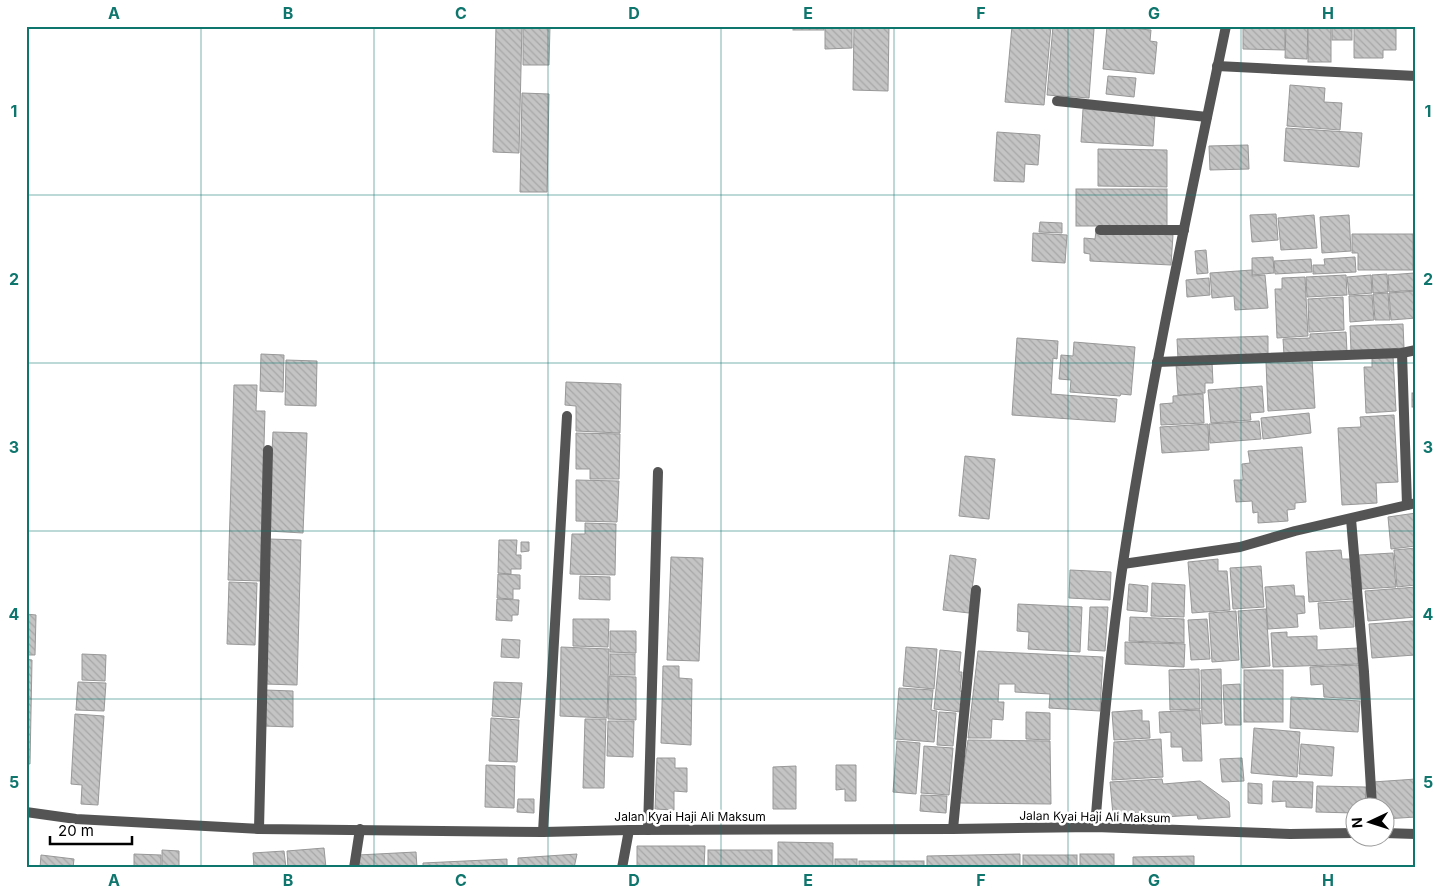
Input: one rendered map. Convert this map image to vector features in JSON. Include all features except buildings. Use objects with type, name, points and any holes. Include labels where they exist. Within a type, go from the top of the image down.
[{"type":"street","points":[[1095,827],[1105,709],[1123,564],[1157,362],[1226,26]]},
{"type":"street","points":[[1217,66],[1416,76]]},
{"type":"street","points":[[1057,101],[1207,117]]},
{"type":"street","points":[[1100,230],[1184,230]]},
{"type":"street","points":[[1157,362],[1402,353],[1416,350]]},
{"type":"street","points":[[1123,564],[1240,547],[1295,531],[1411,504],[1402,353]]},
{"type":"street","points":[[543,832],[567,416]]},
{"type":"street","points":[[259,829],[268,450]]},
{"type":"street","points":[[648,830],[658,472]]},
{"type":"street","points":[[1350,519],[1364,672],[1371,796]]},
{"type":"street","points":[[953,829],[976,590]]},
{"type":"street","name":"Jalan Kyai Haji Ali Maksum","points":[[26,812],[76,820],[259,829],[543,832],[1095,827],[1290,834],[1344,833]]},
{"type":"street","points":[[354,868],[360,829]]},
{"type":"street","points":[[622,868],[629,830]]},
{"type":"street","points":[[1394,834],[1416,834]]}]
